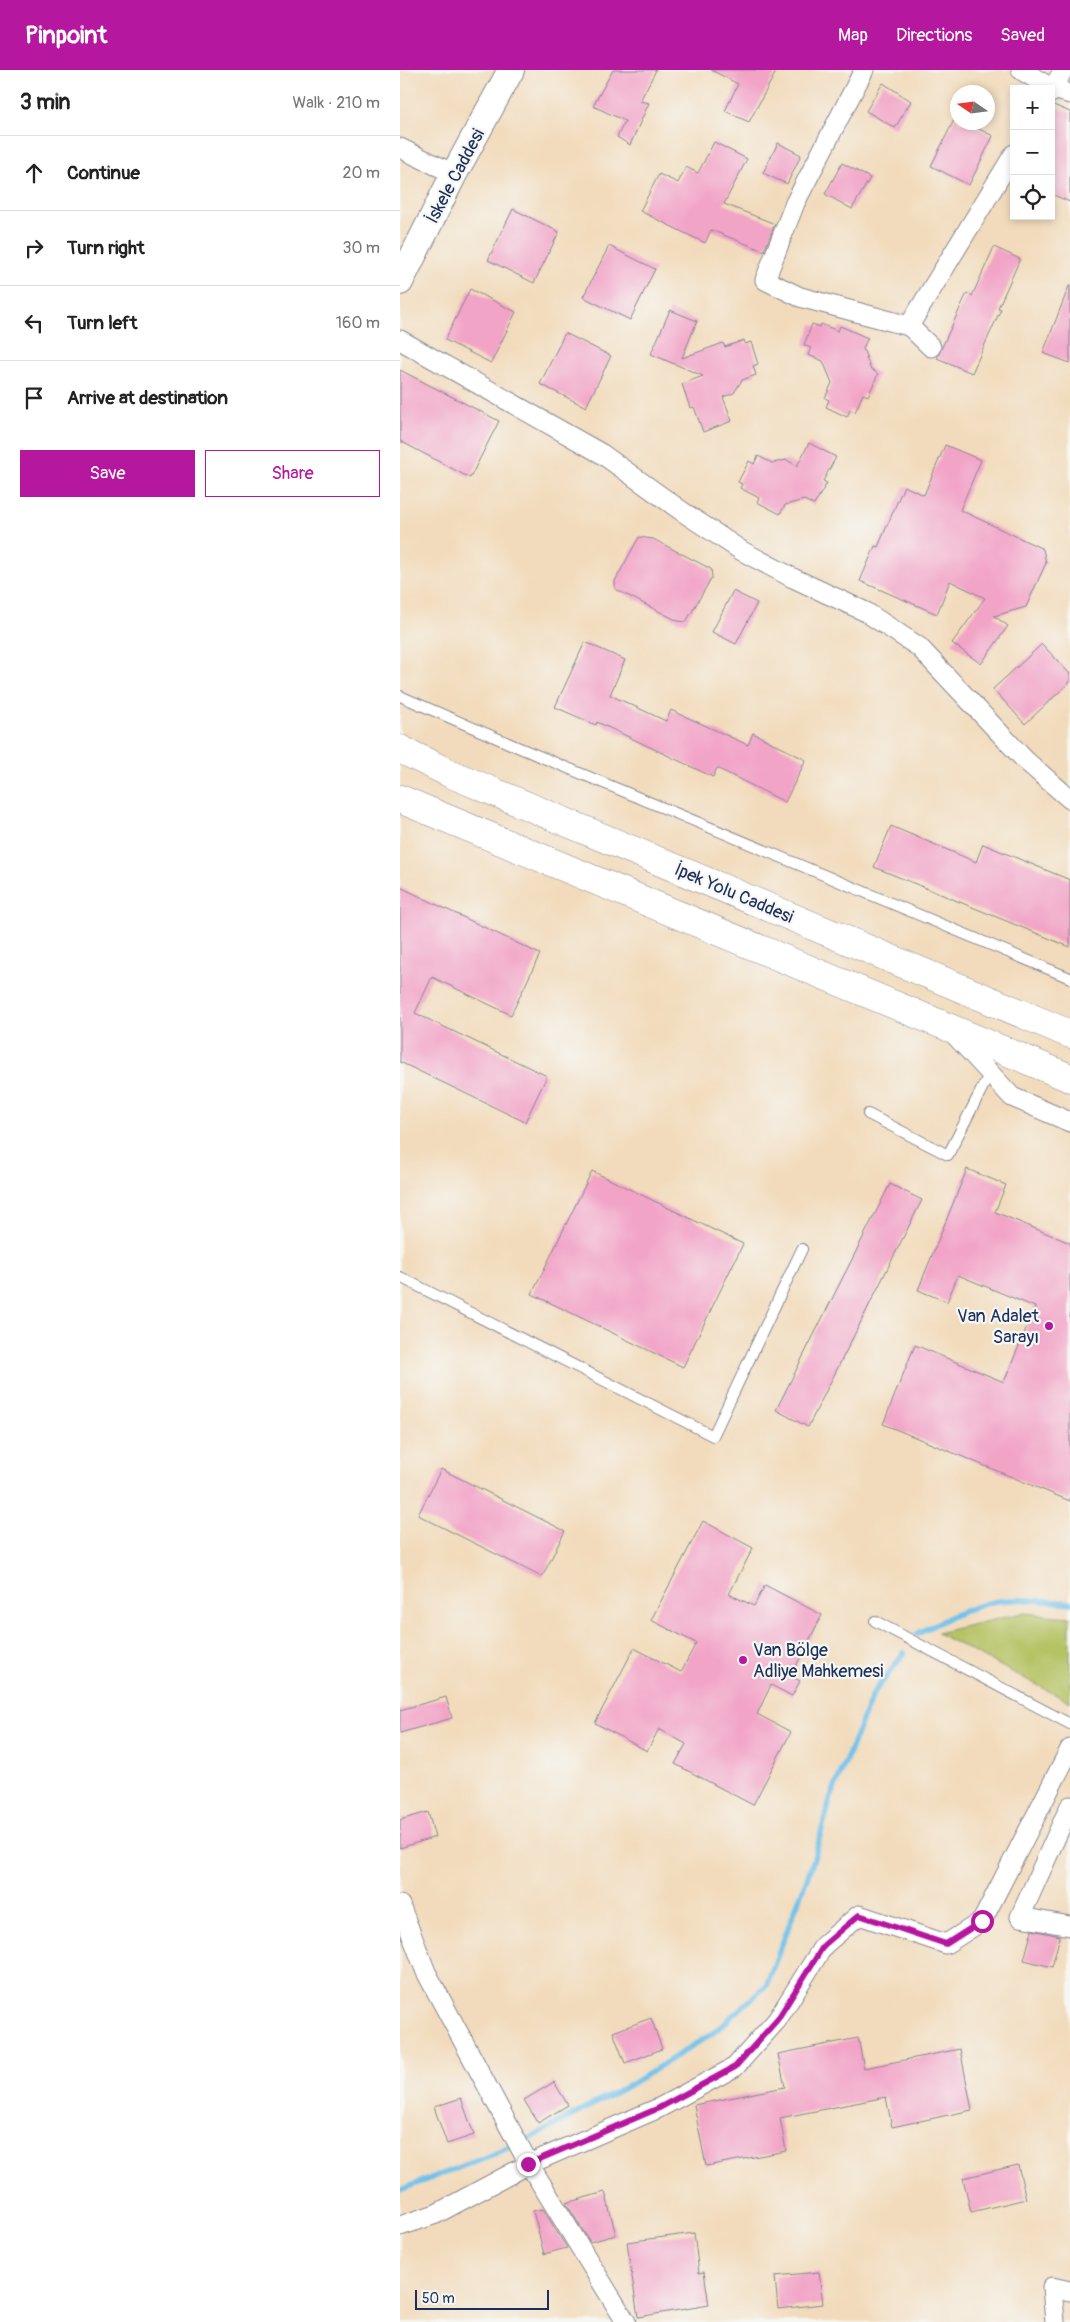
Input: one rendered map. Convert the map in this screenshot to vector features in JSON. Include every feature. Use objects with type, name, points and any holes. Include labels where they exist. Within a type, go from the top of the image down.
[{"type":"highway","name":"İpek Yolu Caddesi","points":[[400,749],[449,773],[1070,1034]]},
{"type":"highway","points":[[400,799],[1070,1078]]},
{"type":"main road","name":"İskele Caddesi","points":[[400,282],[454,174],[512,70]]},
{"type":"street","points":[[864,70],[796,203],[765,280],[800,297],[909,326],[931,347]]},
{"type":"street","points":[[1021,70],[1058,92],[1063,70]]},
{"type":"street","points":[[400,148],[454,174]]},
{"type":"street","points":[[909,326],[1010,161]]},
{"type":"street","points":[[400,340],[602,454],[683,512],[742,551],[793,578],[866,612],[919,647],[1025,760],[1070,799]]},
{"type":"street","points":[[948,1028],[1012,1097],[1070,1122]]},
{"type":"street","points":[[400,2226],[436,2214],[528,2164],[659,2108],[735,2067],[777,2020],[824,1945],[859,1915],[946,1944],[982,1921],[1070,1749]]},
{"type":"street","points":[[1070,1806],[1020,1917],[1070,1926]]},
{"type":"street","points":[[400,1905],[426,1972],[528,2164],[626,2322]]},
{"type":"street","points":[[1055,2322],[1052,2287],[1070,2291]]},
{"type":"lane","points":[[400,696],[524,750],[1070,978]]},
{"type":"lane","points":[[868,1114],[948,1155],[990,1073]]},
{"type":"lane","points":[[400,1277],[713,1436],[802,1249]]},
{"type":"lane","points":[[875,1621],[1070,1724]]},
{"type":"green space","points":[[1022,1613],[1070,1617],[1070,1702],[937,1633]]},
{"type":"building","points":[[613,70],[656,70],[640,101],[649,103],[630,145],[617,137],[625,121],[593,106]]},
{"type":"building","points":[[711,70],[777,70],[749,122],[725,111],[738,84]]},
{"type":"building","points":[[883,83],[911,101],[895,128],[866,111]]},
{"type":"building","points":[[1055,106],[1070,112],[1070,202],[1055,196]]},
{"type":"building","points":[[950,128],[950,130],[981,130],[993,136],[969,185],[931,166]]},
{"type":"building","points":[[714,142],[747,159],[724,204],[775,224],[764,251],[711,230],[705,243],[640,211],[659,174],[678,183],[686,167],[698,173]]},
{"type":"building","points":[[778,143],[801,155],[787,184],[763,173]]},
{"type":"building","points":[[842,163],[870,178],[852,209],[825,194]]},
{"type":"building","points":[[513,209],[559,232],[534,283],[488,260]]},
{"type":"building","points":[[609,246],[655,269],[630,320],[583,297]]},
{"type":"building","points":[[994,247],[1020,259],[998,308],[1001,309],[972,373],[937,358],[967,293],[972,296]]},
{"type":"building","points":[[1070,286],[1070,363],[1043,353]]},
{"type":"building","points":[[470,289],[516,312],[491,363],[445,340]]},
{"type":"building","points":[[670,310],[697,321],[682,358],[723,343],[725,347],[744,340],[745,344],[751,342],[758,364],[753,366],[756,375],[742,380],[734,393],[723,397],[732,421],[703,432],[694,407],[690,408],[682,384],[703,376],[651,354]]},
{"type":"building","points":[[812,324],[820,327],[821,324],[838,331],[840,326],[868,338],[863,348],[870,368],[878,374],[868,396],[863,394],[855,412],[850,410],[847,417],[826,407],[829,400],[825,398],[832,383],[823,361],[808,355],[811,348],[804,345]]},
{"type":"building","points":[[565,333],[611,356],[586,407],[540,384]]},
{"type":"building","points":[[400,370],[499,421],[470,478],[400,441]]},
{"type":"building","points":[[809,443],[836,457],[823,481],[827,483],[814,505],[804,500],[785,505],[780,514],[757,502],[759,498],[740,488],[742,484],[738,482],[749,461],[754,464],[758,456],[772,463],[787,460],[797,466]]},
{"type":"building","points":[[945,445],[981,460],[960,510],[1043,549],[1046,563],[1026,607],[994,616],[1008,626],[981,664],[952,643],[985,598],[950,581],[937,614],[860,581],[875,546],[878,547],[904,486],[924,495]]},
{"type":"building","points":[[639,537],[653,539],[711,569],[712,577],[686,622],[678,621],[615,589],[615,581]]},
{"type":"building","points":[[733,591],[757,603],[736,644],[712,632]]},
{"type":"building","points":[[585,642],[625,660],[610,695],[666,721],[671,710],[748,745],[753,733],[806,760],[785,802],[717,768],[713,777],[597,722],[596,725],[555,707]]},
{"type":"building","points":[[1042,644],[1070,674],[1070,682],[1025,724],[993,689]]},
{"type":"building","points":[[891,826],[976,862],[983,844],[1070,880],[1070,947],[874,867]]},
{"type":"building","points":[[400,887],[540,954],[511,1015],[432,977],[415,1013],[547,1076],[525,1122],[400,1062]]},
{"type":"building","name":"Van Adalet Sarayı","points":[[967,1169],[1006,1185],[995,1212],[1070,1243],[1070,1501],[883,1424],[915,1345],[1004,1382],[1035,1307],[958,1275],[947,1302],[918,1290]]},
{"type":"building","points":[[592,1171],[743,1244],[683,1367],[532,1294]]},
{"type":"building","points":[[890,1184],[922,1200],[808,1427],[776,1410]]},
{"type":"building","points":[[441,1469],[565,1531],[542,1577],[418,1515]]},
{"type":"building","name":"Van Bölge Adliye Mahkemesi","points":[[703,1521],[753,1548],[729,1594],[754,1606],[765,1585],[822,1615],[791,1676],[800,1681],[792,1696],[771,1685],[757,1714],[791,1732],[753,1805],[675,1764],[686,1744],[659,1729],[647,1751],[595,1723],[634,1648],[681,1672],[696,1643],[651,1620]]},
{"type":"building","points":[[446,1697],[452,1718],[400,1733],[400,1710]]},
{"type":"building","points":[[428,1812],[435,1837],[400,1848],[400,1820]]},
{"type":"building","points":[[1032,1930],[1060,1936],[1052,1967],[1024,1960]]},
{"type":"building","points":[[651,2018],[662,2049],[625,2063],[613,2032]]},
{"type":"building","points":[[858,2038],[864,2068],[960,2049],[972,2110],[892,2127],[886,2097],[780,2118],[786,2151],[706,2166],[694,2105],[785,2087],[778,2054]]},
{"type":"building","points":[[554,2082],[568,2105],[538,2123],[524,2100]]},
{"type":"building","points":[[461,2098],[474,2135],[447,2144],[434,2107]]},
{"type":"building","points":[[1018,2165],[1026,2199],[971,2212],[963,2178]]},
{"type":"building","points":[[605,2192],[616,2235],[590,2242],[566,2203]]},
{"type":"building","points":[[543,2209],[567,2248],[544,2254],[533,2211]]},
{"type":"building","points":[[694,2233],[699,2273],[704,2272],[709,2305],[638,2317],[627,2242]]},
{"type":"building","points":[[819,2272],[823,2304],[778,2309],[775,2276]]},
{"type":"waterway","points":[[917,1634],[952,1616],[988,1603],[1019,1600],[1070,1603]]},
{"type":"waterway","points":[[400,2190],[494,2154],[534,2136],[628,2086],[713,2033],[766,1986],[812,1865],[831,1797],[873,1694],[904,1653]]},
{"type":"place","name":"Van Adalet Sarayı","points":[[1049,1326]]},
{"type":"place","name":"Van Bölge Adliye Mahkemesi","points":[[743,1660]]},
{"type":"route","points":[[528,2164],[659,2108],[735,2067],[777,2020],[824,1945],[859,1915],[946,1944],[982,1921]]}]
